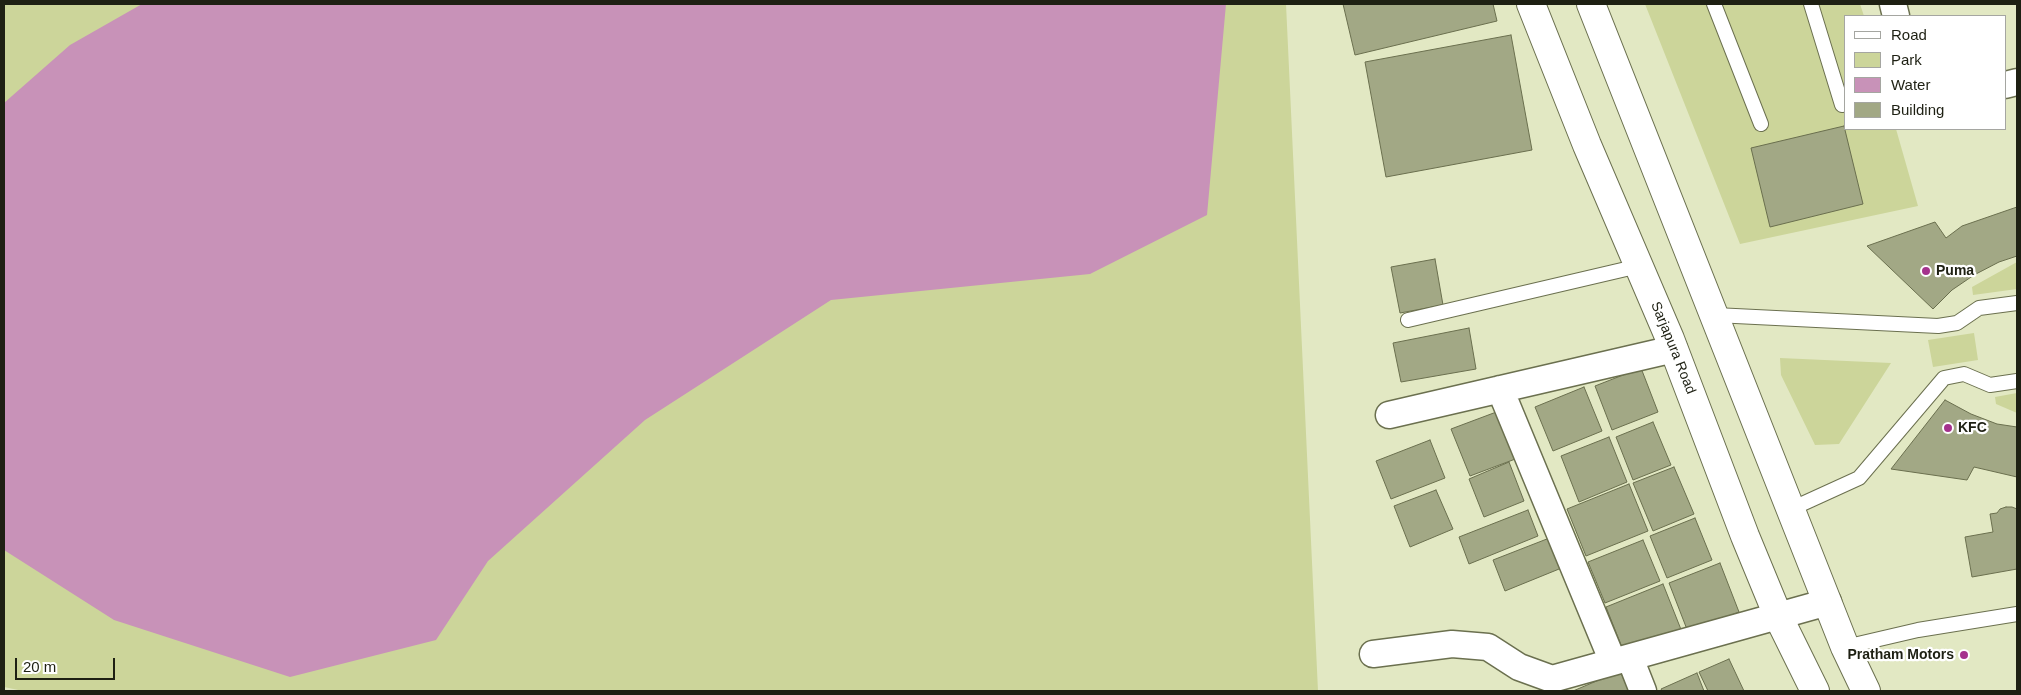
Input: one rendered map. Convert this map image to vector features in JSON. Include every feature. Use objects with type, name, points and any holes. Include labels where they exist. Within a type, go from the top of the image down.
[{"type":"main road","name":"Sarjapura Road","points":[[1531,4],[1587,145],[1674,349],[1745,536],[1778,616],[1815,691]]},
{"type":"main road","points":[[1591,4],[1845,647],[1866,691]]},
{"type":"street","points":[[1389,415],[1674,349]]},
{"type":"street","points":[[1500,389],[1622,660],[1643,691]]},
{"type":"street","points":[[1373,654],[1452,644],[1488,647],[1519,668],[1552,679],[1828,602]]},
{"type":"lane","points":[[1714,4],[1761,124]]},
{"type":"lane","points":[[1811,4],[1842,105]]},
{"type":"lane","points":[[1408,320],[1639,266]]},
{"type":"lane","points":[[1715,315],[1938,326],[1958,324],[1979,308],[2017,303]]},
{"type":"lane","points":[[1791,509],[1858,478],[1944,378],[1964,374],[1990,385],[2017,381]]},
{"type":"lane","points":[[1845,647],[1918,630],[2017,614]]},
{"type":"green space","points":[[4,4],[1286,4],[1318,691],[23,691],[4,687]]},
{"type":"green space","points":[[1645,4],[1860,4],[1864,15],[1844,15],[1844,130],[1896,130],[1918,206],[1740,244]]},
{"type":"green space","points":[[2017,262],[2017,289],[1973,295],[1972,287]]},
{"type":"green space","points":[[1974,333],[1978,360],[1933,367],[1928,340]]},
{"type":"green space","points":[[1780,358],[1891,363],[1839,444],[1815,445],[1781,375]]},
{"type":"green space","points":[[2017,393],[2017,413],[1996,404],[1995,397]]},
{"type":"water","points":[[142,4],[1226,4],[1207,215],[1090,274],[831,300],[645,420],[488,561],[436,640],[290,677],[114,620],[4,550],[4,103],[70,45]]},
{"type":"building","points":[[1343,4],[1493,4],[1497,21],[1355,55]]},
{"type":"building","points":[[1511,35],[1532,150],[1386,177],[1365,62]]},
{"type":"building","points":[[1844,126],[1863,204],[1770,227],[1751,148]]},
{"type":"building","points":[[2017,207],[2017,256],[1999,262],[1974,275],[1952,290],[1933,309],[1867,246],[1935,222],[1946,238],[1962,226]]},
{"type":"building","points":[[1435,259],[1443,305],[1400,313],[1391,267]]},
{"type":"building","points":[[1469,328],[1476,369],[1401,382],[1393,343]]},
{"type":"building","points":[[1641,368],[1658,412],[1612,430],[1595,386]]},
{"type":"building","points":[[1584,387],[1602,431],[1553,451],[1535,407]]},
{"type":"building","points":[[1945,400],[1971,414],[1997,424],[2017,427],[2017,477],[1974,467],[1967,480],[1891,469]]},
{"type":"building","points":[[1499,411],[1518,458],[1470,476],[1451,429]]},
{"type":"building","points":[[1653,422],[1671,465],[1633,480],[1616,437]]},
{"type":"building","points":[[1609,437],[1627,482],[1579,502],[1561,456]]},
{"type":"building","points":[[1430,440],[1445,478],[1391,499],[1376,461]]},
{"type":"building","points":[[1509,462],[1524,501],[1484,517],[1469,479]]},
{"type":"building","points":[[1674,467],[1694,514],[1653,531],[1633,483]]},
{"type":"building","points":[[1629,484],[1648,531],[1586,556],[1567,509]]},
{"type":"building","points":[[1436,490],[1453,529],[1410,547],[1394,506]]},
{"type":"building","points":[[2006,507],[2017,509],[2017,569],[1972,577],[1965,537],[1993,532],[1990,514],[1997,513],[2000,509]]},
{"type":"building","points":[[1528,510],[1538,536],[1469,564],[1459,537]]},
{"type":"building","points":[[1695,518],[1712,560],[1667,578],[1650,536]]},
{"type":"building","points":[[1552,537],[1564,567],[1505,591],[1493,560]]},
{"type":"building","points":[[1643,540],[1660,581],[1605,603],[1588,562]]},
{"type":"building","points":[[1720,563],[1739,612],[1688,632],[1669,583]]},
{"type":"building","points":[[1663,584],[1682,632],[1625,655],[1606,607]]},
{"type":"building","points":[[1729,659],[1744,691],[1708,691],[1699,672]]},
{"type":"building","points":[[1620,671],[1629,691],[1573,691]]},
{"type":"building","points":[[1697,673],[1704,691],[1662,691],[1661,689]]},
{"type":"place","name":"Puma","points":[[1926,271]]},
{"type":"place","name":"KFC","points":[[1948,428]]},
{"type":"place","name":"Pratham Motors","points":[[1964,655]]}]
